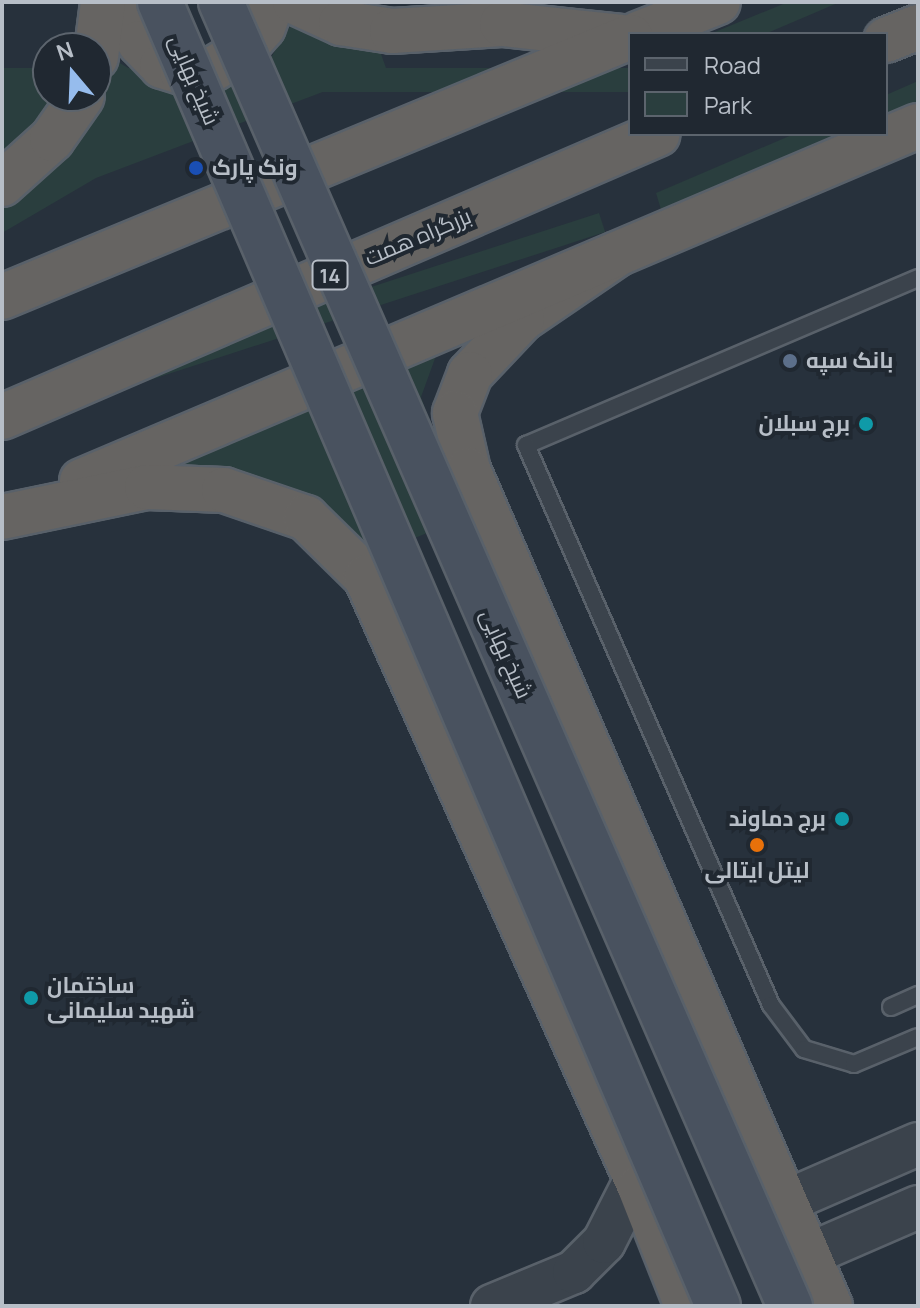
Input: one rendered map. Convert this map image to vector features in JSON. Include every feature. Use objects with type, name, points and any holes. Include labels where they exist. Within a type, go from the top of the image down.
[{"type":"highway","points":[[99,32],[103,2]]},
{"type":"highway","points":[[115,2],[140,43],[162,66],[182,72],[213,69],[241,52],[263,27],[272,2]]},
{"type":"highway","points":[[295,2],[341,23],[392,31],[502,24],[628,36]]},
{"type":"highway","points":[[642,32],[718,2]]},
{"type":"highway","points":[[888,39],[918,27]]},
{"type":"highway","points":[[2,297],[628,38]]},
{"type":"highway","points":[[2,184],[52,139],[71,112]]},
{"type":"highway","points":[[2,516],[918,126]]},
{"type":"highway","name":"بزرگراه همت","points":[[2,417],[653,136]]},
{"type":"highway","points":[[617,254],[522,319],[470,374],[455,413],[468,470],[830,1306]]},
{"type":"highway","points":[[2,516],[147,487],[224,490],[306,518],[366,577],[636,1179],[687,1306]]},
{"type":"main road","name":"شیخ بهایی","points":[[160,2],[718,1306]]},
{"type":"main road","name":"شیخ بهایی","points":[[221,2],[790,1306]]},
{"type":"street","points":[[787,1201],[918,1144]]},
{"type":"street","points":[[526,1301],[574,1272],[604,1242],[636,1179]]},
{"type":"street","points":[[810,1254],[918,1207]]},
{"type":"lane","points":[[918,278],[526,445],[771,1005],[804,1049],[854,1064],[918,1037]]},
{"type":"lane","points":[[891,1007],[918,995]]},
{"type":"green space","points":[[788,2],[840,2],[770,32],[715,32]]},
{"type":"green space","points":[[291,25],[380,51],[386,68],[96,178],[2,233],[2,206],[36,179],[96,112],[112,112],[112,78],[118,62],[173,94],[270,59]]},
{"type":"green space","points":[[2,68],[32,68],[32,92],[2,92]]},
{"type":"green space","points":[[112,68],[628,68],[628,92],[112,92]]},
{"type":"green space","points":[[32,74],[32,112],[51,112],[2,166],[2,88],[20,87]]},
{"type":"green space","points":[[918,81],[918,103],[888,115],[888,94]]},
{"type":"green space","points":[[789,136],[840,136],[662,213],[656,193]]},
{"type":"green space","points":[[599,213],[605,232],[2,428],[2,407]]},
{"type":"green space","points":[[441,342],[421,397],[464,518],[368,557],[184,471],[176,454]]},
{"type":"place","name":"ونک پارک","points":[[196,168]]},
{"type":"place","name":"بانک سپه","points":[[790,361]]},
{"type":"place","name":"برج سبلان","points":[[866,424]]},
{"type":"place","name":"برج دماوند","points":[[842,819]]},
{"type":"place","name":"لیتل ایتالی","points":[[757,845]]},
{"type":"place","name":"ساختمان شهید سلیمانی","points":[[31,998]]}]
